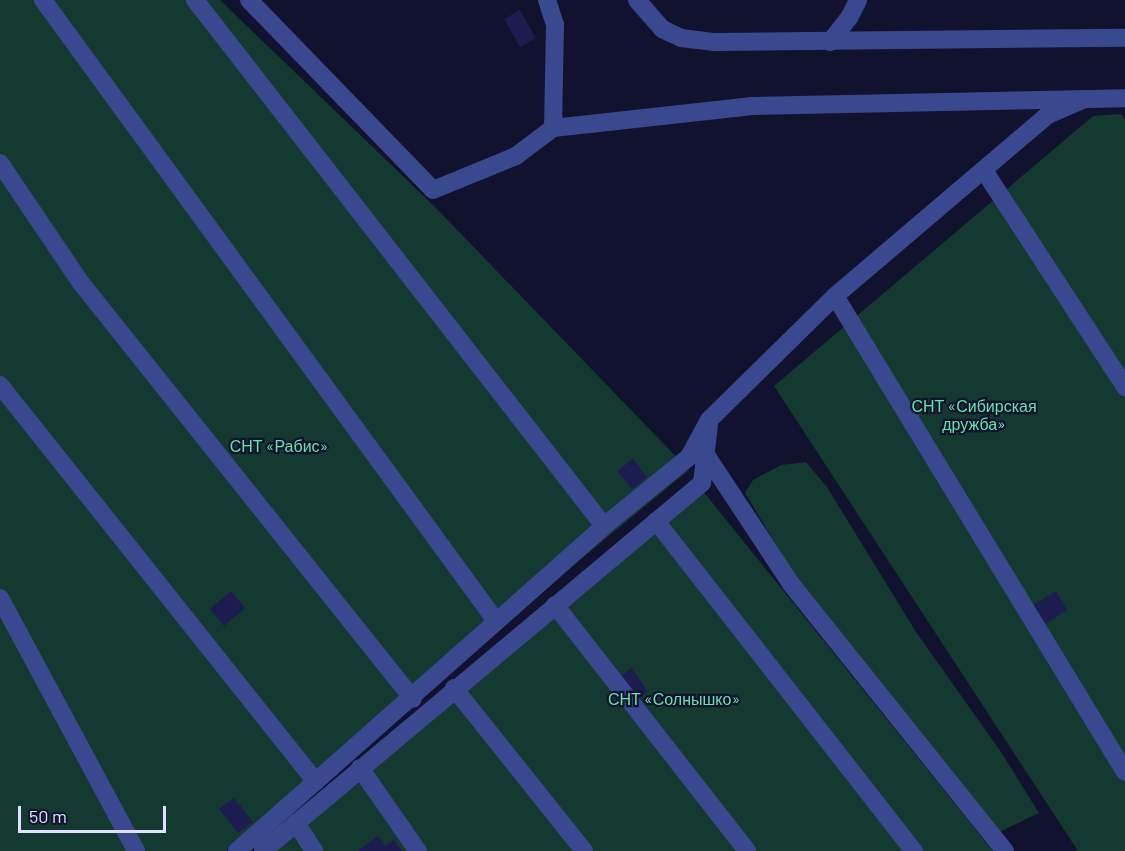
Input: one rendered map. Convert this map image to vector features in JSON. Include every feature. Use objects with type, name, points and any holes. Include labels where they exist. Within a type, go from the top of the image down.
[{"type":"street","points":[[43,0],[496,621]]},
{"type":"street","points":[[195,0],[604,526]]},
{"type":"street","points":[[249,0],[433,190],[516,156],[553,128],[753,106],[1125,98]]},
{"type":"street","points":[[547,0],[555,25],[553,128]]},
{"type":"street","points":[[637,0],[662,29],[681,39],[830,42],[1125,38]]},
{"type":"street","points":[[830,42],[849,18],[858,0]]},
{"type":"street","points":[[237,851],[413,699],[496,621],[604,526],[689,457],[709,420],[835,296],[985,172],[1048,115],[1085,99]]},
{"type":"street","points":[[0,163],[81,283],[413,699]]},
{"type":"street","points":[[985,172],[1125,387]]},
{"type":"street","points":[[835,296],[1125,771]]},
{"type":"street","points":[[0,386],[316,782]]},
{"type":"street","points":[[263,851],[454,688],[702,483],[708,458],[709,420]]},
{"type":"street","points":[[708,458],[791,584],[1005,851]]},
{"type":"street","points":[[656,521],[914,851]]},
{"type":"street","points":[[0,598],[136,851]]},
{"type":"street","points":[[555,605],[747,851]]},
{"type":"street","points":[[454,688],[584,851]]},
{"type":"street","points":[[360,768],[418,851]]},
{"type":"street","points":[[296,823],[314,851]]},
{"type":"green space","name":"СНТ «Рабис»","points":[[0,0],[220,0],[436,208],[689,470],[226,851],[0,851]]},
{"type":"green space","name":"СНТ «Сибирская дружба»","points":[[1121,114],[1125,120],[1125,851],[1078,851],[774,386],[1093,116]]},
{"type":"green space","points":[[806,462],[827,487],[916,632],[1001,752],[1039,813],[999,832],[794,575],[745,493],[753,480],[781,465]]},
{"type":"green space","name":"СНТ «Солнышко»","points":[[694,480],[993,851],[266,851]]},
{"type":"building","points":[[520,10],[536,38],[520,47],[504,19]]},
{"type":"building","points":[[633,459],[647,477],[632,489],[617,471]]},
{"type":"building","points":[[231,591],[245,608],[224,626],[210,609]]},
{"type":"building","points":[[1056,591],[1067,610],[1043,625],[1032,606]]},
{"type":"building","points":[[632,668],[648,692],[634,702],[617,678]]},
{"type":"building","points":[[234,798],[253,822],[238,833],[219,809]]},
{"type":"building","points":[[378,836],[385,846],[394,840],[402,851],[358,851]]}]
